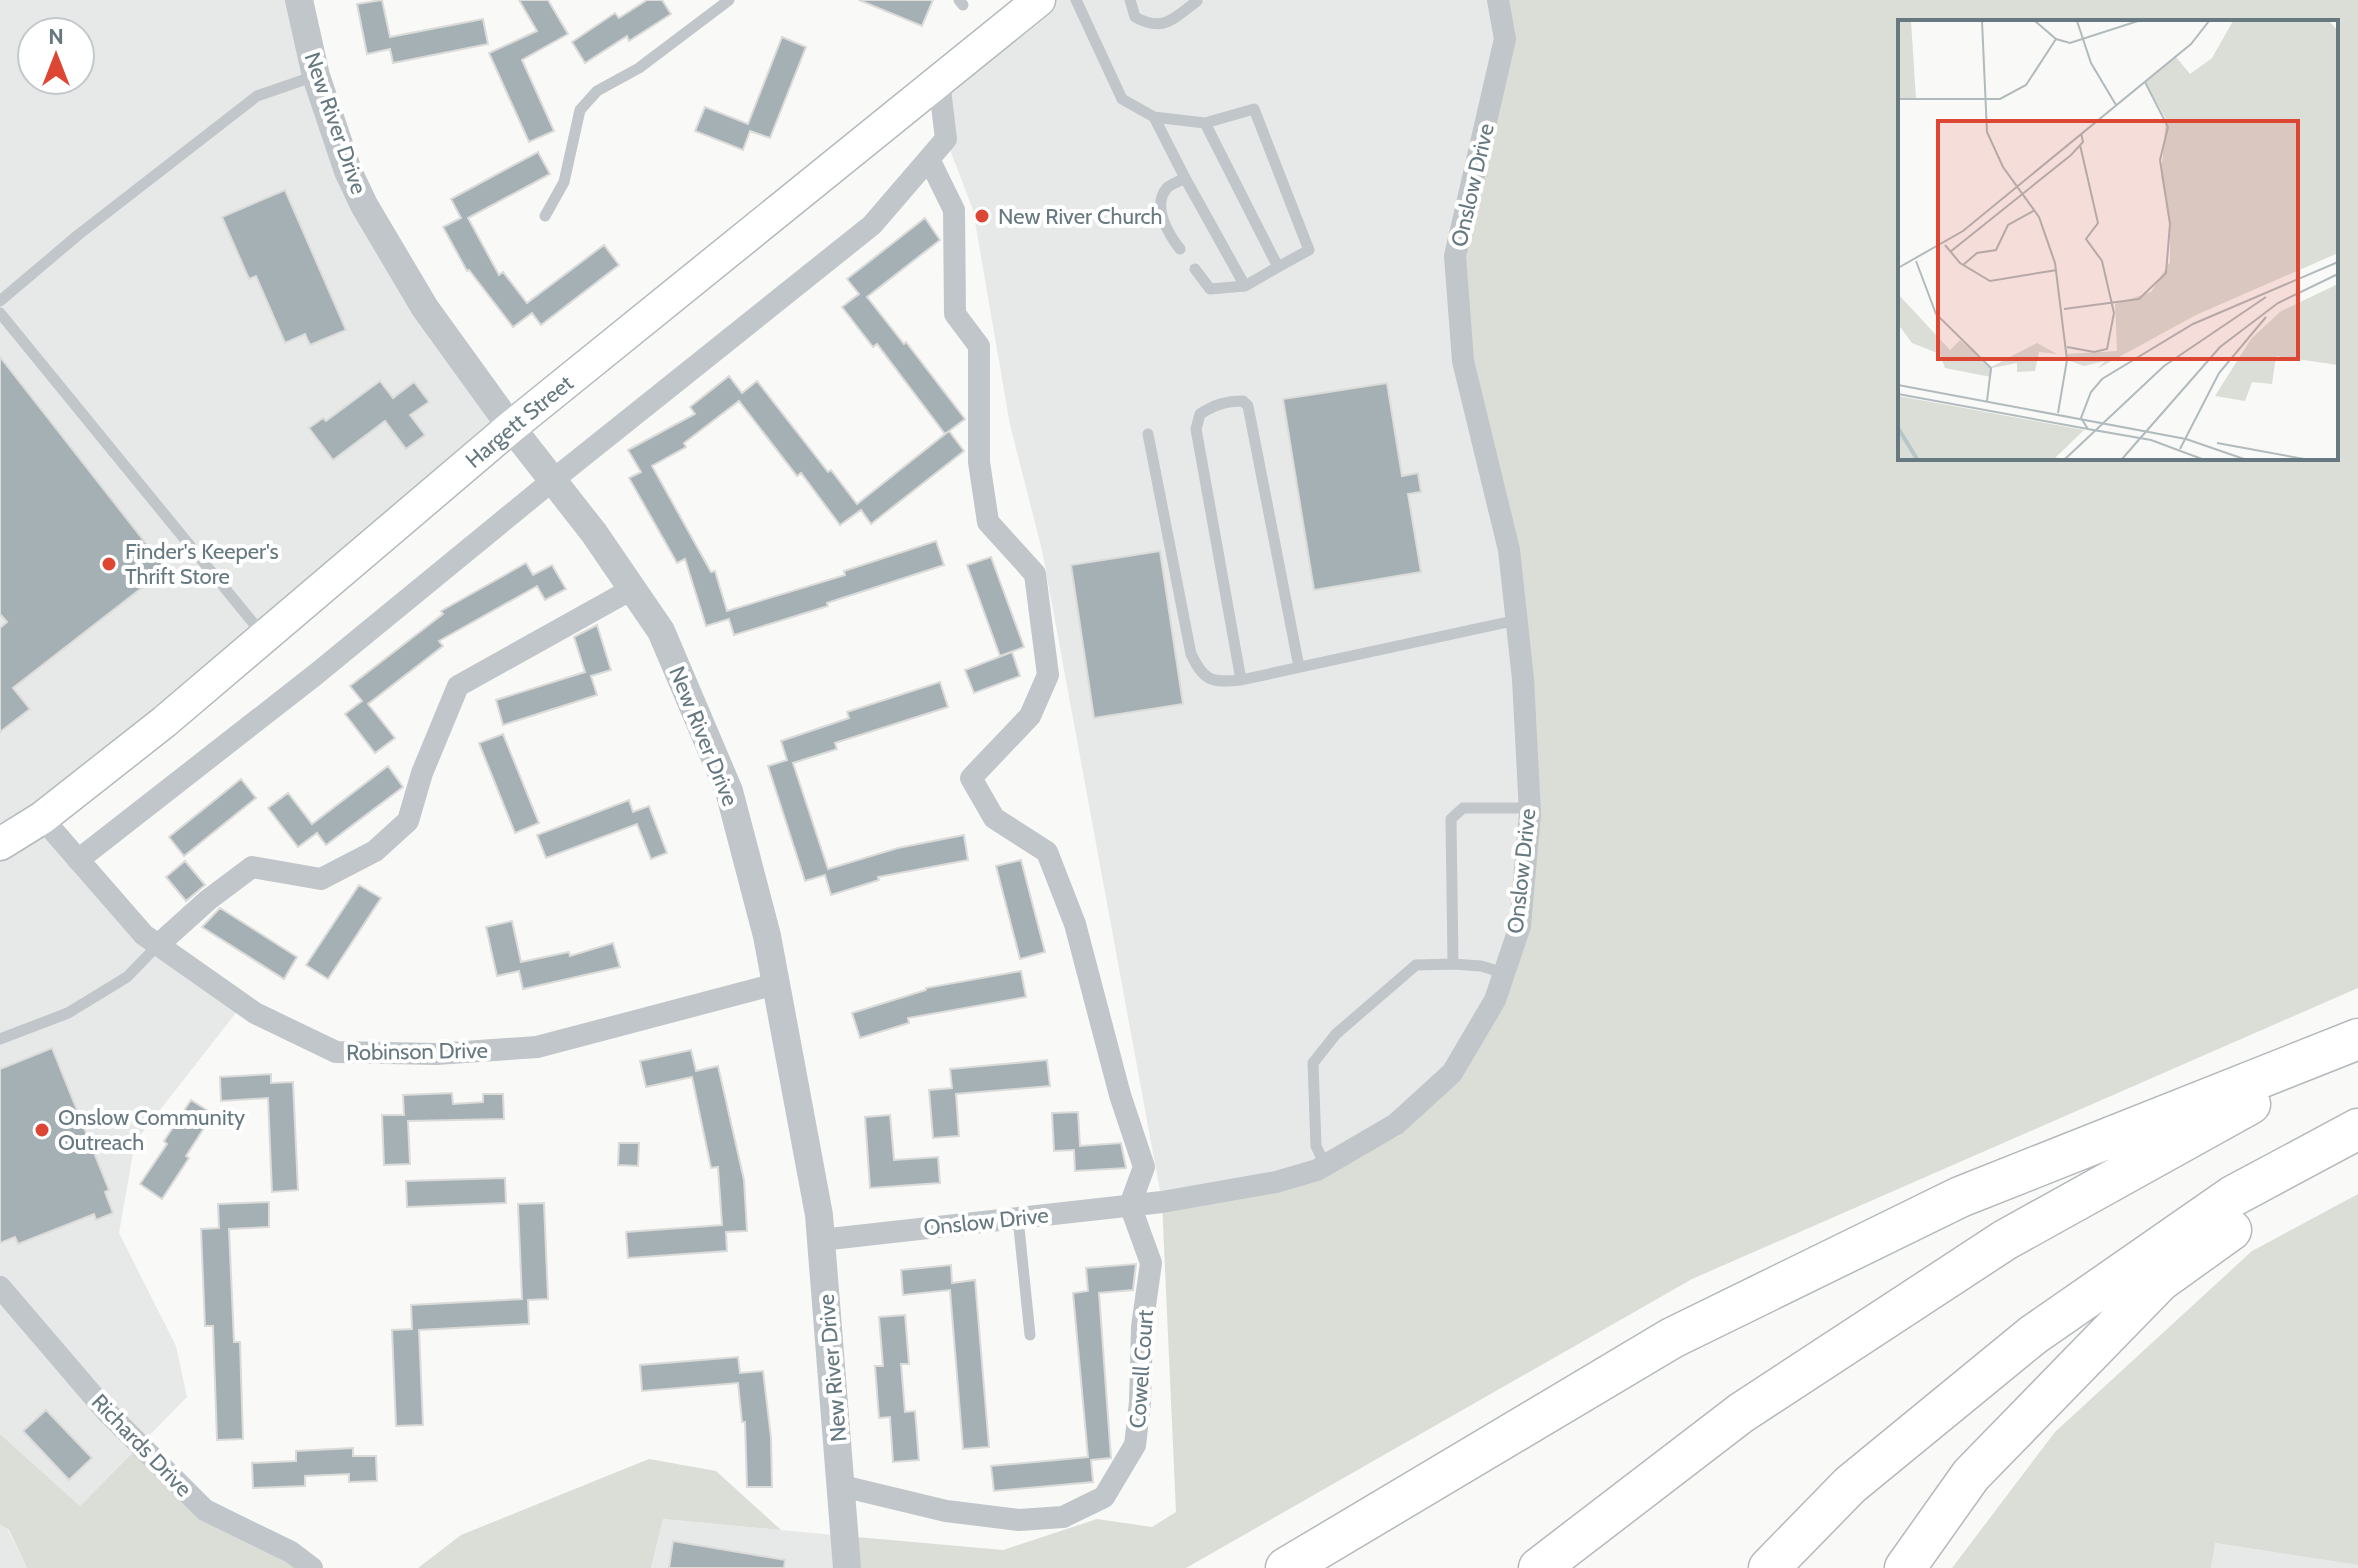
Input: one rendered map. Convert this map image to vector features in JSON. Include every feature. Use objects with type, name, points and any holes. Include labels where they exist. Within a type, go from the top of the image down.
[{"type":"highway","points":[[1286,1568],[1672,1338],[1960,1197],[2358,1042]]},
{"type":"highway","points":[[1539,1568],[1741,1413],[2005,1240],[2358,1042]]},
{"type":"highway","points":[[1769,1568],[1850,1485],[2033,1335],[2233,1196],[2358,1129]]},
{"type":"highway","points":[[1905,1568],[1971,1475],[2160,1281],[2358,1139]]},
{"type":"main road","name":"Hargett Street","points":[[0,844],[42,818],[164,722],[511,427],[1039,0]]},
{"type":"street","name":"New River Drive","points":[[299,0],[316,76],[348,171],[364,205],[422,304],[511,427],[594,533],[661,631],[729,791],[767,936],[819,1215],[847,1568]]},
{"type":"street","name":"Onslow Drive","points":[[821,1240],[1130,1205],[1276,1182],[1325,1165],[1396,1124],[1452,1073],[1495,1000],[1520,926],[1530,808],[1523,679],[1509,550],[1463,361],[1455,256],[1505,39],[1498,0]]},
{"type":"street","points":[[78,860],[315,675],[872,225],[946,139],[939,81]]},
{"type":"street","points":[[929,159],[954,210],[955,314],[979,346],[979,462],[988,522],[1035,574],[1048,675],[1030,716],[971,778],[994,818],[1047,852],[1075,924],[1120,1095],[1144,1167],[1130,1205]]},
{"type":"street","points":[[158,945],[208,900],[252,867],[321,879],[375,851],[408,821],[422,773],[458,686],[632,589]]},
{"type":"street","name":"Robinson Drive","points":[[42,818],[144,935],[255,1013],[336,1052],[436,1054],[537,1047],[776,984]]},
{"type":"street","name":"Cowell Court","points":[[842,1486],[946,1511],[1019,1520],[1063,1517],[1104,1497],[1135,1445],[1140,1402],[1142,1327],[1151,1263],[1130,1205]]},
{"type":"street","name":"Richards Drive","points":[[0,1287],[107,1412],[205,1510],[291,1552],[312,1568]]},
{"type":"lane","points":[[545,216],[564,182],[580,110],[597,91],[639,68],[729,0]]},
{"type":"lane","points":[[1076,0],[1122,99],[1154,117],[1205,123],[1254,109],[1309,250],[1245,286],[1210,289],[1195,269]]},
{"type":"lane","points":[[1130,0],[1135,17],[1148,24],[1166,24],[1197,1]]},
{"type":"lane","points":[[0,301],[78,235],[257,96],[316,76]]},
{"type":"lane","points":[[1154,117],[1245,286]]},
{"type":"lane","points":[[1205,123],[1278,267]]},
{"type":"lane","points":[[1180,249],[1165,229],[1162,201],[1167,188],[1185,178]]},
{"type":"lane","points":[[0,313],[264,636]]},
{"type":"lane","points":[[1241,680],[1196,429],[1200,414],[1214,405],[1230,401],[1243,401],[1248,406],[1299,667]]},
{"type":"lane","points":[[1148,434],[1191,654],[1200,673],[1210,679],[1222,682],[1241,680],[1517,620]]},
{"type":"lane","points":[[1453,964],[1451,819],[1463,808],[1530,808]]},
{"type":"lane","points":[[0,1039],[68,1013],[127,977],[158,945]]},
{"type":"lane","points":[[1325,1165],[1316,1146],[1313,1063],[1336,1034],[1416,965],[1481,966],[1504,973]]},
{"type":"lane","points":[[1018,1218],[1030,1335]]},
{"type":"shaded area","points":[[0,0],[299,0],[348,171],[511,427],[42,817],[144,935],[242,1005],[135,1142],[119,1233],[176,1346],[187,1397],[80,1506],[0,1434]]},
{"type":"shaded area","points":[[1039,0],[1498,0],[1523,679],[1520,926],[1452,1073],[1345,1154],[1162,1202],[1042,550],[1010,425],[973,210],[946,139],[939,81]]},
{"type":"shaded area","points":[[1498,0],[2358,0],[2358,988],[1692,1279],[1186,1568],[847,1568],[845,1536],[1003,1550],[1097,1519],[1152,1527],[1176,1512],[1162,1202],[1317,1170],[1452,1073],[1520,926],[1523,679],[1463,361],[1455,256],[1505,39]]},
{"type":"shaded area","points":[[2358,1194],[2358,1565],[2215,1543],[2211,1568],[1952,1568],[2055,1432],[2252,1251]]},
{"type":"shaded area","points":[[0,1434],[80,1506],[144,1441],[165,1471],[312,1568],[27,1568],[9,1530],[0,1525]]},
{"type":"shaded area","points":[[649,1459],[716,1471],[781,1530],[663,1519],[651,1568],[418,1568],[461,1535]]},
{"type":"shaded area","points":[[663,1519],[845,1536],[847,1568],[651,1568]]},
{"type":"shaded area","points":[[0,1525],[8,1530],[27,1568],[0,1568]]},
{"type":"shaded area","points":[[2214,1543],[2358,1565],[2358,1568],[2211,1568]]},
{"type":"building","points":[[382,0],[390,37],[483,19],[488,44],[393,63],[390,49],[367,54],[357,4]]},
{"type":"building","points":[[519,0],[548,0],[568,34],[522,60],[554,131],[529,142],[489,53],[537,31]]},
{"type":"building","points":[[647,0],[662,0],[671,14],[629,41],[627,36],[585,63],[572,42],[615,13],[619,18]]},
{"type":"building","points":[[859,0],[933,0],[922,26]]},
{"type":"building","points":[[782,37],[806,47],[770,138],[750,131],[743,150],[695,131],[705,107],[748,124]]},
{"type":"building","points":[[538,152],[550,174],[468,218],[499,275],[503,272],[527,303],[604,245],[619,265],[541,325],[532,313],[513,327],[467,271],[443,227],[461,218],[451,199]]},
{"type":"building","points":[[285,190],[346,330],[310,345],[305,334],[285,343],[256,276],[249,279],[222,217]]},
{"type":"building","points":[[925,218],[940,240],[867,297],[965,419],[945,434],[877,344],[873,347],[842,307],[859,294],[847,279]]},
{"type":"building","points":[[0,357],[166,569],[13,688],[30,709],[0,732],[0,628],[7,622],[0,614]]},
{"type":"building","points":[[729,376],[742,393],[757,381],[857,504],[949,431],[964,451],[871,524],[861,510],[840,525],[801,473],[797,476],[739,401],[684,443],[686,447],[652,466],[711,572],[715,571],[727,611],[845,575],[844,571],[936,541],[944,565],[734,635],[729,619],[706,626],[685,559],[677,563],[629,478],[641,472],[628,450],[695,414],[690,407]]},
{"type":"building","points":[[380,381],[393,398],[414,382],[429,402],[410,415],[425,435],[406,449],[385,421],[333,460],[309,428],[323,418],[326,421]]},
{"type":"building","points":[[1387,383],[1402,476],[1418,473],[1421,492],[1408,494],[1421,572],[1314,590],[1283,399]]},
{"type":"building","points":[[1160,551],[1183,704],[1094,718],[1071,565]]},
{"type":"building","points":[[991,557],[1024,647],[1000,656],[967,565]]},
{"type":"building","points":[[526,563],[533,575],[552,565],[566,589],[545,600],[537,586],[439,641],[443,646],[368,704],[395,738],[375,753],[345,714],[362,701],[350,686],[443,614],[441,611]]},
{"type":"building","points":[[597,625],[611,670],[591,676],[597,695],[503,725],[496,700],[585,672],[574,637]]},
{"type":"building","points":[[1012,652],[1020,676],[974,693],[965,670]]},
{"type":"building","points":[[940,682],[948,707],[835,743],[837,749],[793,763],[828,869],[898,848],[964,835],[968,860],[878,877],[879,880],[831,895],[825,875],[805,881],[768,766],[787,760],[781,741],[849,718],[847,712]]},
{"type":"building","points":[[503,734],[539,823],[515,833],[479,743]]},
{"type":"building","points":[[388,766],[403,787],[326,845],[317,833],[298,847],[268,808],[288,793],[312,824]]},
{"type":"building","points":[[241,779],[256,798],[184,856],[169,837]]},
{"type":"building","points":[[629,800],[633,812],[649,806],[667,853],[651,859],[637,824],[546,858],[537,835]]},
{"type":"building","points":[[1021,860],[1045,952],[1020,959],[996,866]]},
{"type":"building","points":[[185,861],[205,885],[186,901],[166,877]]},
{"type":"building","points":[[359,885],[381,898],[328,979],[306,965]]},
{"type":"building","points":[[220,908],[297,957],[284,979],[202,927]]},
{"type":"building","points":[[512,921],[521,962],[569,952],[570,956],[613,943],[620,967],[523,989],[519,971],[497,976],[486,927]]},
{"type":"building","points":[[1021,971],[1026,997],[908,1018],[909,1023],[860,1038],[852,1013],[926,988]]},
{"type":"building","name":"Onslow Community Outreach","points":[[52,1048],[109,1190],[105,1192],[113,1213],[96,1220],[94,1214],[18,1244],[15,1237],[0,1243],[0,1069]]},
{"type":"building","points":[[691,1050],[696,1071],[718,1066],[744,1180],[747,1231],[726,1232],[727,1251],[628,1258],[626,1232],[722,1225],[718,1167],[711,1168],[692,1077],[646,1087],[640,1061]]},
{"type":"building","points":[[1047,1060],[1050,1086],[956,1094],[959,1136],[933,1138],[929,1090],[952,1088],[950,1069]]},
{"type":"building","points":[[271,1074],[271,1083],[293,1082],[298,1190],[272,1192],[268,1098],[221,1101],[220,1077]]},
{"type":"building","points":[[452,1093],[453,1104],[483,1102],[483,1094],[503,1094],[504,1119],[408,1121],[410,1164],[384,1165],[382,1115],[404,1115],[403,1095]]},
{"type":"building","points":[[191,1100],[213,1114],[162,1199],[140,1184]]},
{"type":"building","points":[[1078,1112],[1080,1146],[1121,1143],[1126,1168],[1075,1171],[1074,1150],[1054,1151],[1052,1113]]},
{"type":"building","points":[[890,1115],[894,1160],[938,1157],[940,1183],[870,1188],[865,1117]]},
{"type":"building","points":[[619,1143],[639,1143],[638,1166],[618,1165]]},
{"type":"building","points":[[505,1178],[506,1203],[407,1207],[406,1181]]},
{"type":"building","points":[[269,1202],[269,1227],[229,1229],[234,1342],[240,1342],[243,1439],[217,1440],[213,1326],[205,1326],[201,1229],[219,1228],[218,1204]]},
{"type":"building","points":[[544,1203],[548,1299],[528,1300],[529,1324],[419,1330],[423,1425],[396,1426],[392,1330],[412,1329],[411,1305],[522,1299],[518,1204]]},
{"type":"building","points":[[1136,1264],[1133,1290],[1099,1293],[1111,1458],[1091,1460],[1093,1482],[994,1491],[991,1466],[1088,1457],[1073,1293],[1088,1291],[1086,1268]]},
{"type":"building","points":[[951,1265],[952,1283],[975,1280],[989,1447],[963,1449],[950,1290],[903,1295],[901,1270]]},
{"type":"building","points":[[905,1315],[909,1364],[901,1364],[905,1412],[915,1411],[919,1460],[893,1462],[890,1417],[879,1418],[875,1366],[883,1366],[879,1317]]},
{"type":"building","points":[[738,1357],[740,1373],[763,1371],[771,1438],[772,1487],[747,1487],[745,1422],[742,1422],[738,1383],[642,1391],[640,1365]]},
{"type":"building","points":[[46,1410],[92,1458],[69,1480],[23,1431]]},
{"type":"building","points":[[353,1448],[353,1456],[376,1456],[377,1481],[349,1482],[349,1474],[305,1476],[305,1486],[253,1488],[252,1463],[296,1461],[296,1451]]},
{"type":"building","points":[[673,1541],[785,1560],[784,1568],[669,1568]]},
{"type":"place","name":"New River Church","points":[[982,216]]},
{"type":"place","name":"Finder's Keeper's Thrift Store","points":[[109,564]]},
{"type":"place","name":"Onslow Community Outreach","points":[[42,1130]]}]
